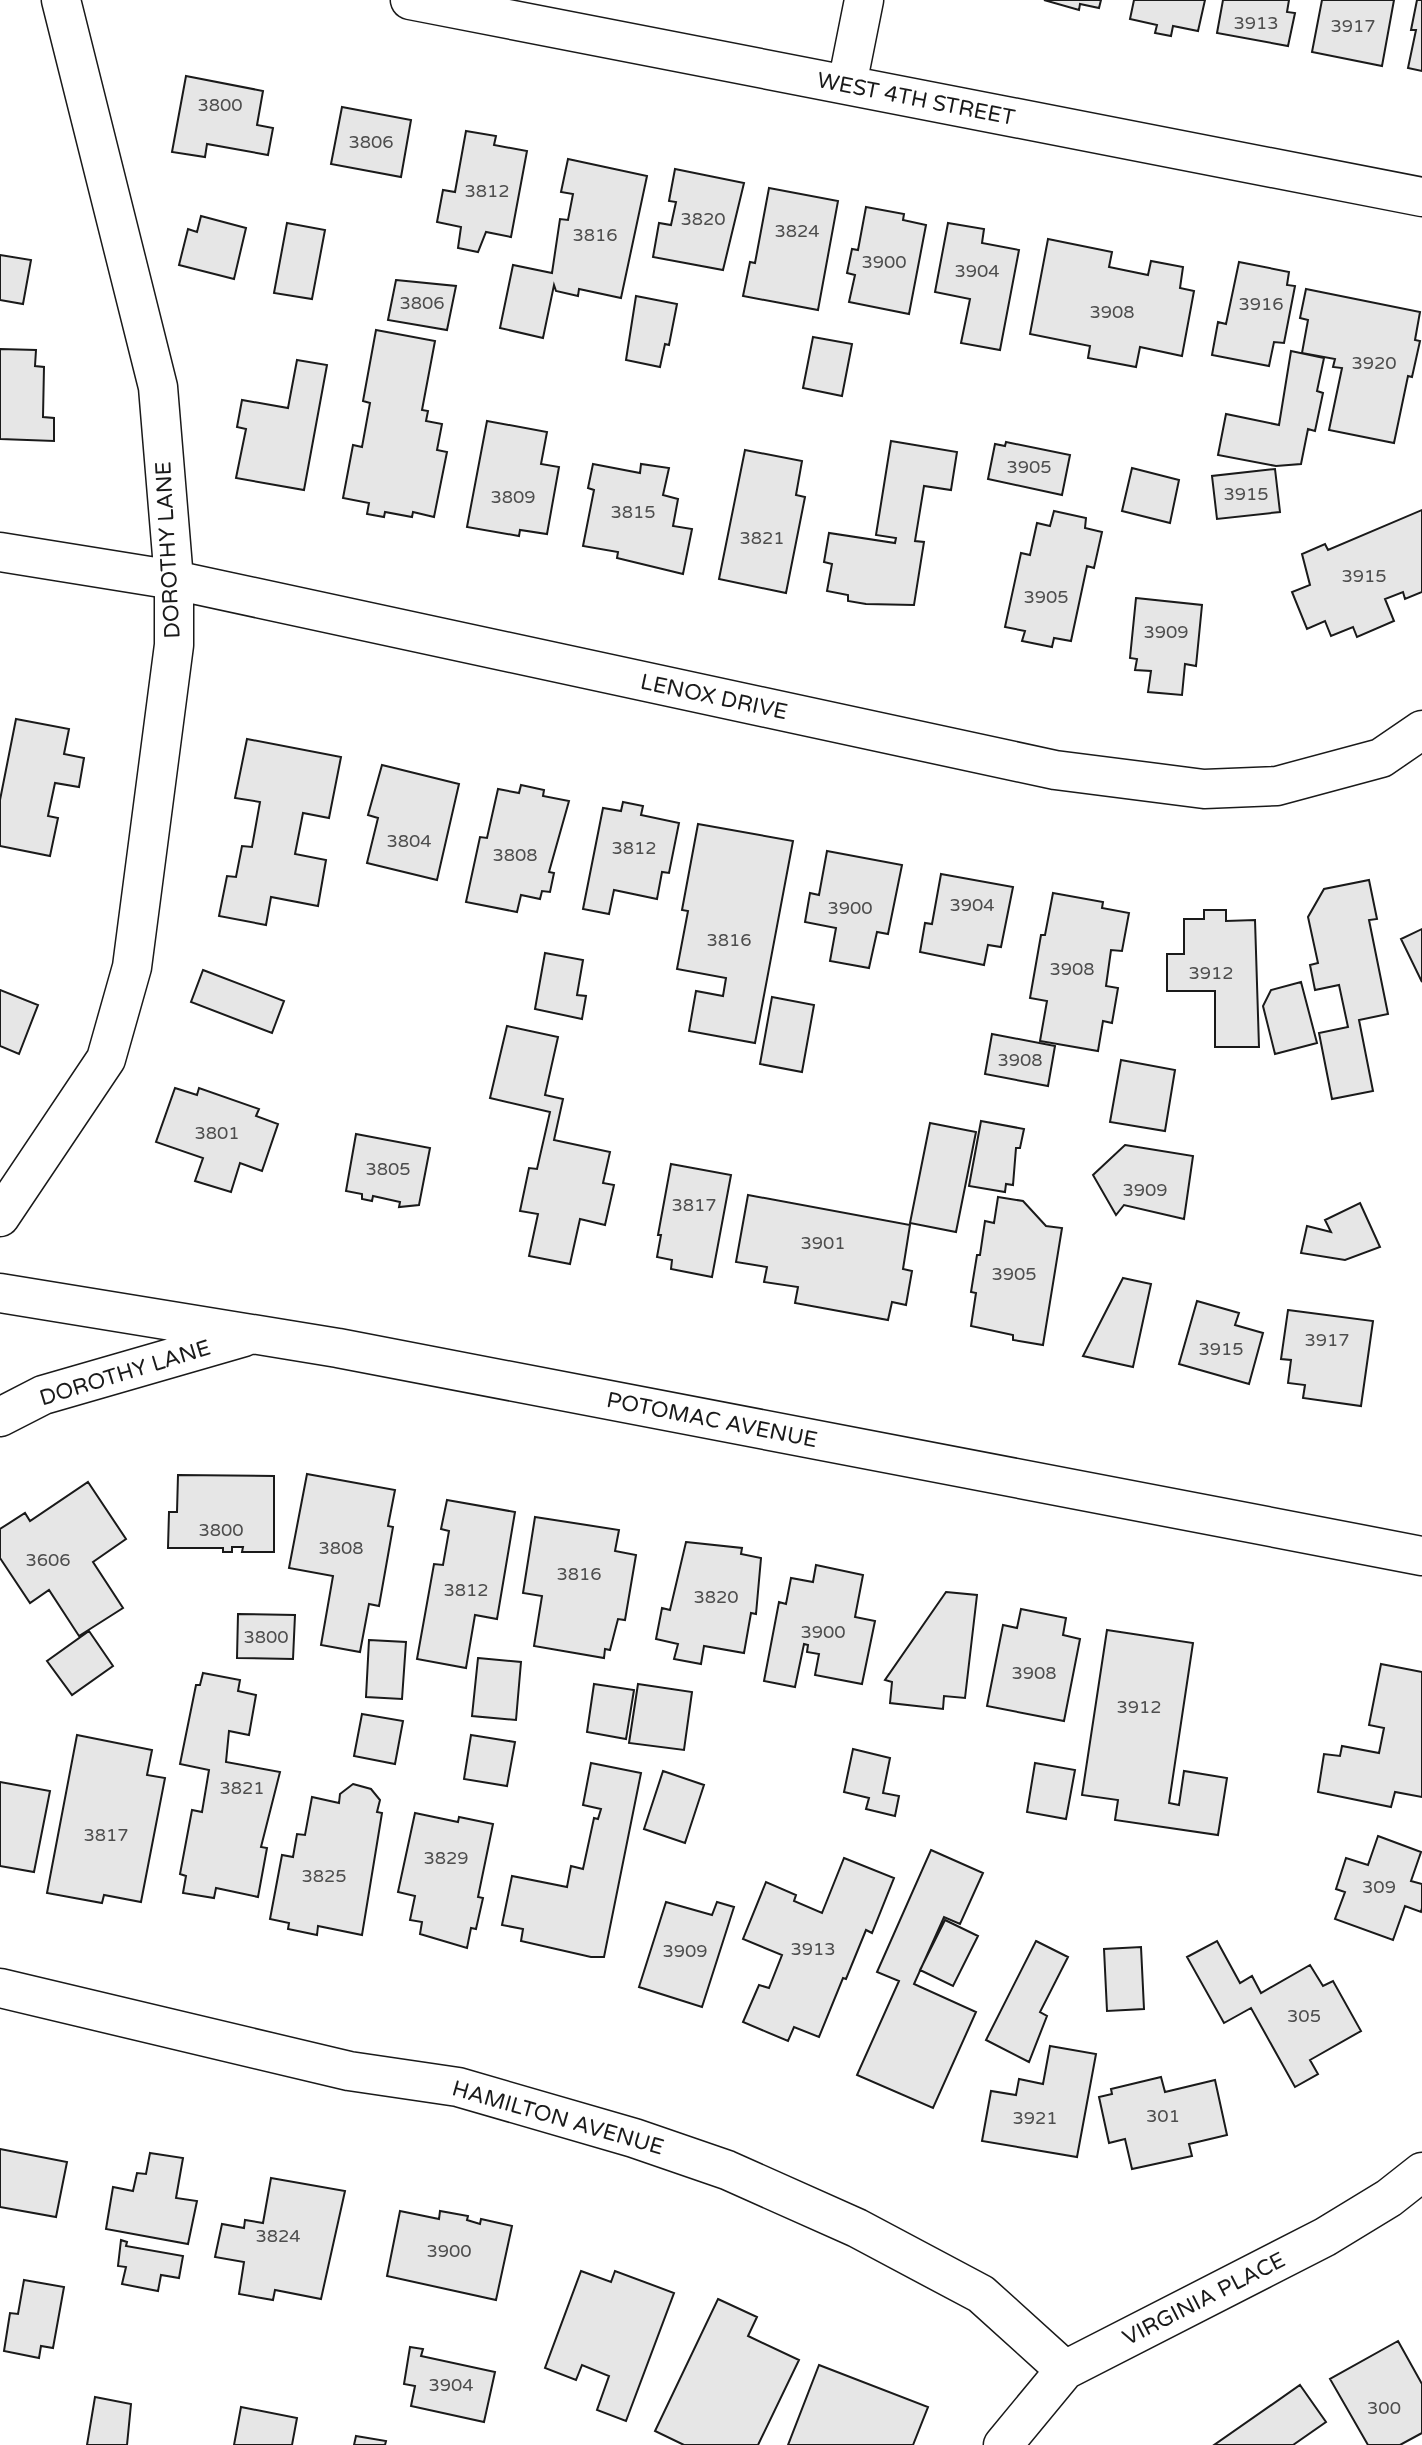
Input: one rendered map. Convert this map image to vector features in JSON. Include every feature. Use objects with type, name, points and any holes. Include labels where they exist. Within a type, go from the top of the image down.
[{"type":"street","name":"DOROTHY LANE","points":[[0,1217],[106,1059],[132,967],[174,645],[174,580],[158,387],[61,0]]},
{"type":"street","name":"WEST 4TH STREET","points":[[410,0],[1422,197]]},
{"type":"street","points":[[847,85],[864,0]]},
{"type":"street","name":"LENOX DRIVE","points":[[0,552],[174,580],[1055,770],[1204,789],[1277,786],[1381,758],[1422,730]]},
{"type":"street","name":"POTOMAC AVENUE","points":[[0,1293],[252,1335],[1422,1556]]},
{"type":"street","name":"DOROTHY LANE","points":[[0,1417],[43,1395],[252,1335]]},
{"type":"street","name":"HAMILTON AVENUE","points":[[0,1988],[349,2071],[458,2087],[634,2138],[727,2170],[857,2228],[981,2294],[1065,2370]]},
{"type":"street","name":"VIRGINIA PLACE","points":[[1003,2445],[1065,2370],[1325,2237],[1389,2198],[1422,2172]]},
{"type":"building","points":[[1044,0],[1101,0],[1099,8],[1080,4],[1079,10]]},
{"type":"building","points":[[1134,0],[1205,0],[1198,31],[1173,26],[1171,36],[1155,33],[1157,25],[1130,19]]},
{"type":"building","points":[[1223,0],[1289,0],[1287,12],[1295,13],[1288,46],[1217,33]]},
{"type":"building","points":[[1322,0],[1394,0],[1382,66],[1312,52]]},
{"type":"building","points":[[1417,0],[1422,0],[1422,71],[1408,68],[1416,30],[1411,30]]},
{"type":"building","points":[[186,76],[263,91],[257,125],[273,128],[268,155],[207,144],[205,157],[172,152]]},
{"type":"building","points":[[342,107],[411,120],[401,177],[331,164]]},
{"type":"building","points":[[466,131],[496,136],[494,145],[527,151],[511,237],[486,232],[478,252],[458,248],[461,227],[437,222],[443,190],[455,192]]},
{"type":"building","points":[[568,159],[647,176],[621,298],[579,289],[578,296],[556,291],[554,285],[543,338],[500,328],[513,265],[552,273],[560,219],[568,220],[573,194],[561,192]]},
{"type":"building","points":[[675,169],[744,183],[723,270],[653,257],[659,223],[671,225],[676,202],[669,201]]},
{"type":"building","points":[[769,188],[838,201],[818,310],[743,296],[750,262],[755,263]]},
{"type":"building","points":[[866,207],[904,214],[903,220],[926,225],[909,314],[849,302],[855,275],[847,273],[852,249],[858,250]]},
{"type":"building","points":[[201,216],[246,228],[234,279],[179,265],[188,229],[197,232]]},
{"type":"building","points":[[287,223],[325,230],[312,299],[274,293]]},
{"type":"building","points":[[948,223],[984,229],[982,243],[1019,250],[1000,350],[961,343],[970,299],[935,292]]},
{"type":"building","points":[[1048,239],[1112,252],[1109,267],[1148,275],[1151,261],[1183,267],[1180,288],[1194,291],[1182,356],[1140,347],[1136,367],[1088,358],[1090,346],[1030,334]]},
{"type":"building","points":[[0,255],[31,260],[23,304],[0,300]]},
{"type":"building","points":[[1239,262],[1289,272],[1287,285],[1295,286],[1284,343],[1274,342],[1269,366],[1212,355],[1218,322],[1226,324]]},
{"type":"building","points":[[396,280],[456,286],[447,330],[388,320]]},
{"type":"building","points":[[1306,289],[1420,312],[1415,340],[1420,341],[1412,377],[1408,376],[1394,443],[1329,430],[1342,368],[1333,367],[1335,359],[1302,353],[1308,320],[1300,318]]},
{"type":"building","points":[[636,296],[677,304],[669,345],[665,344],[660,367],[626,360]]},
{"type":"building","points":[[376,330],[435,341],[422,410],[428,411],[426,421],[442,424],[437,450],[447,452],[434,517],[413,512],[412,517],[385,512],[384,517],[367,514],[369,503],[343,498],[353,445],[362,447],[370,403],[363,401]]},
{"type":"building","points":[[813,337],[852,344],[842,396],[803,388]]},
{"type":"building","points":[[0,349],[36,350],[35,366],[44,367],[43,417],[54,418],[54,441],[0,439]]},
{"type":"building","points":[[1291,351],[1324,358],[1317,391],[1323,393],[1315,431],[1308,429],[1301,464],[1276,466],[1218,455],[1226,414],[1279,425]]},
{"type":"building","points":[[297,360],[327,365],[304,490],[236,478],[246,429],[237,427],[242,400],[288,408]]},
{"type":"building","points":[[487,421],[547,432],[541,464],[559,467],[547,534],[520,530],[519,536],[467,527]]},
{"type":"building","points":[[891,441],[957,452],[951,490],[924,486],[915,541],[924,542],[914,605],[848,601],[848,595],[827,591],[832,564],[824,562],[829,533],[895,543],[896,538],[876,535]]},
{"type":"building","points":[[1006,442],[1070,455],[1062,495],[988,479],[995,444],[1005,446]]},
{"type":"building","points":[[745,450],[802,461],[796,495],[805,497],[786,593],[719,579]]},
{"type":"building","points":[[593,464],[640,473],[641,464],[669,468],[663,495],[678,499],[673,526],[692,529],[683,574],[617,558],[618,552],[583,546],[594,490],[588,488]]},
{"type":"building","points":[[1132,468],[1179,480],[1170,523],[1122,511]]},
{"type":"building","points":[[1275,469],[1280,512],[1217,519],[1212,476]]},
{"type":"building","points":[[1422,510],[1422,592],[1405,599],[1403,592],[1385,599],[1394,621],[1357,637],[1353,627],[1331,636],[1325,621],[1307,629],[1292,592],[1310,585],[1302,554],[1325,544],[1328,550]]},
{"type":"building","points":[[1054,511],[1086,518],[1085,528],[1102,532],[1094,568],[1087,566],[1071,641],[1054,638],[1052,647],[1022,641],[1025,631],[1005,627],[1021,553],[1030,555],[1037,523],[1050,526]]},
{"type":"building","points":[[1136,598],[1202,605],[1196,666],[1185,664],[1182,695],[1148,692],[1151,671],[1135,670],[1137,659],[1130,658]]},
{"type":"building","points":[[16,719],[69,729],[64,754],[84,758],[79,787],[55,783],[48,816],[58,818],[50,856],[0,846],[0,800]]},
{"type":"building","points":[[247,739],[341,757],[329,818],[303,813],[295,854],[326,860],[318,906],[271,897],[266,925],[219,916],[227,876],[236,877],[242,846],[252,847],[260,802],[235,798]]},
{"type":"building","points":[[382,765],[459,784],[437,880],[367,863],[378,818],[368,815]]},
{"type":"building","points":[[521,785],[544,790],[543,796],[569,801],[549,872],[554,873],[550,892],[542,891],[540,899],[521,895],[517,912],[466,902],[480,837],[487,838],[498,789],[519,793]]},
{"type":"building","points":[[623,802],[643,806],[641,815],[679,823],[669,873],[662,872],[657,899],[614,890],[609,914],[583,909],[603,808],[621,811]]},
{"type":"building","points":[[698,824],[793,841],[755,1043],[689,1031],[696,991],[723,996],[726,978],[677,969],[688,911],[682,910]]},
{"type":"building","points":[[827,851],[902,865],[888,934],[877,932],[869,968],[830,961],[836,928],[805,922],[810,893],[819,895]]},
{"type":"building","points":[[941,874],[1013,887],[1001,947],[988,945],[984,965],[920,952],[925,923],[932,924]]},
{"type":"building","points":[[1369,880],[1377,919],[1369,920],[1388,1014],[1359,1020],[1373,1091],[1332,1099],[1319,1033],[1348,1027],[1339,985],[1315,990],[1310,965],[1318,963],[1308,917],[1324,889]]},
{"type":"building","points":[[1053,893],[1103,902],[1102,908],[1129,913],[1122,951],[1111,950],[1106,986],[1118,988],[1112,1023],[1103,1021],[1098,1051],[1040,1041],[1047,1001],[1030,998],[1041,935],[1045,935]]},
{"type":"building","points":[[1204,910],[1226,910],[1226,921],[1255,920],[1259,1047],[1215,1047],[1215,991],[1167,991],[1167,954],[1184,954],[1184,919],[1204,919]]},
{"type":"building","points":[[1422,929],[1422,982],[1401,939]]},
{"type":"building","points":[[545,953],[583,960],[577,995],[586,996],[582,1019],[535,1009]]},
{"type":"building","points":[[203,970],[284,1001],[272,1033],[191,1002]]},
{"type":"building","points":[[1301,982],[1317,1043],[1275,1054],[1263,1006],[1271,990]]},
{"type":"building","points":[[0,990],[38,1005],[19,1054],[0,1046]]},
{"type":"building","points":[[772,997],[814,1005],[802,1072],[760,1064]]},
{"type":"building","points":[[507,1026],[558,1037],[545,1095],[563,1099],[554,1140],[610,1152],[603,1183],[614,1185],[605,1225],[580,1219],[570,1264],[529,1256],[538,1214],[520,1211],[529,1168],[537,1169],[550,1112],[490,1098]]},
{"type":"building","points":[[992,1034],[1055,1046],[1048,1086],[985,1074]]},
{"type":"building","points":[[1121,1060],[1175,1070],[1165,1131],[1110,1122]]},
{"type":"building","points":[[175,1088],[197,1095],[199,1088],[259,1109],[256,1116],[278,1124],[262,1171],[240,1163],[231,1192],[195,1181],[203,1158],[156,1142]]},
{"type":"building","points":[[981,1121],[1024,1129],[1020,1148],[1016,1148],[1013,1185],[1006,1184],[1005,1192],[969,1186]]},
{"type":"building","points":[[930,1123],[976,1132],[956,1232],[910,1223]]},
{"type":"building","points":[[356,1134],[430,1148],[419,1205],[399,1207],[400,1202],[373,1196],[372,1201],[362,1199],[362,1194],[346,1191]]},
{"type":"building","points":[[1125,1145],[1193,1156],[1184,1219],[1124,1205],[1116,1215],[1093,1175]]},
{"type":"building","points":[[671,1164],[731,1175],[712,1277],[671,1269],[672,1260],[657,1257]]},
{"type":"building","points":[[748,1195],[910,1225],[903,1269],[912,1271],[906,1305],[892,1302],[888,1320],[795,1303],[798,1287],[764,1282],[767,1267],[736,1262]]},
{"type":"building","points":[[998,1197],[1023,1201],[1046,1226],[1062,1228],[1043,1345],[1013,1340],[1013,1335],[971,1326],[976,1293],[971,1292],[977,1255],[980,1255],[985,1221],[994,1223]]},
{"type":"building","points":[[1360,1203],[1380,1247],[1345,1260],[1301,1253],[1307,1226],[1331,1232],[1325,1220]]},
{"type":"building","points":[[1123,1278],[1151,1284],[1133,1367],[1083,1356]]},
{"type":"building","points":[[1197,1301],[1239,1313],[1235,1325],[1263,1333],[1249,1384],[1179,1364]]},
{"type":"building","points":[[1288,1310],[1373,1321],[1361,1406],[1303,1398],[1305,1385],[1288,1383],[1291,1360],[1281,1359]]},
{"type":"building","points":[[307,1474],[395,1490],[388,1526],[393,1527],[379,1606],[369,1604],[360,1652],[321,1645],[333,1576],[289,1568]]},
{"type":"building","points":[[178,1475],[274,1476],[274,1552],[242,1552],[243,1547],[232,1547],[232,1552],[223,1552],[223,1548],[168,1548],[169,1512],[177,1512]]},
{"type":"building","points":[[88,1482],[126,1539],[93,1562],[123,1608],[79,1636],[49,1590],[30,1603],[0,1558],[0,1529],[25,1513],[30,1521]]},
{"type":"building","points":[[447,1500],[515,1512],[497,1619],[475,1615],[466,1668],[417,1659],[434,1564],[443,1565],[449,1531],[441,1529]]},
{"type":"building","points":[[535,1517],[619,1530],[615,1551],[636,1555],[625,1620],[618,1619],[610,1650],[605,1649],[604,1658],[534,1646],[542,1596],[523,1593]]},
{"type":"building","points":[[686,1542],[742,1548],[741,1554],[761,1558],[756,1614],[751,1613],[744,1653],[704,1646],[701,1664],[674,1659],[678,1644],[656,1639],[662,1608],[670,1610]]},
{"type":"building","points":[[816,1565],[863,1575],[855,1617],[875,1621],[862,1684],[815,1675],[819,1654],[807,1652],[808,1645],[804,1644],[795,1687],[764,1681],[779,1602],[786,1604],[791,1578],[813,1582]]},
{"type":"building","points":[[946,1592],[977,1595],[965,1698],[944,1696],[943,1709],[890,1703],[892,1682],[885,1680]]},
{"type":"building","points":[[1021,1609],[1066,1618],[1063,1635],[1080,1639],[1064,1721],[987,1706],[1003,1625],[1017,1628]]},
{"type":"building","points":[[238,1614],[295,1615],[293,1659],[237,1658]]},
{"type":"building","points":[[1107,1630],[1193,1643],[1169,1803],[1179,1805],[1184,1771],[1227,1778],[1218,1835],[1115,1820],[1118,1800],[1082,1795]]},
{"type":"building","points":[[89,1631],[113,1666],[72,1695],[47,1661]]},
{"type":"building","points":[[369,1640],[406,1642],[402,1699],[366,1697]]},
{"type":"building","points":[[478,1658],[521,1662],[516,1720],[472,1716]]},
{"type":"building","points":[[1381,1664],[1422,1672],[1422,1797],[1395,1792],[1391,1807],[1318,1792],[1324,1754],[1340,1756],[1342,1746],[1379,1753],[1384,1728],[1369,1725]]},
{"type":"building","points":[[203,1673],[240,1680],[238,1691],[256,1695],[249,1735],[229,1731],[226,1762],[280,1772],[261,1847],[267,1848],[258,1897],[216,1888],[214,1898],[183,1893],[186,1876],[180,1874],[192,1810],[202,1812],[209,1770],[180,1764],[196,1685],[200,1685]]},
{"type":"building","points":[[594,1684],[634,1690],[626,1739],[587,1732]]},
{"type":"building","points":[[638,1684],[692,1692],[684,1750],[629,1743]]},
{"type":"building","points":[[362,1714],[403,1721],[395,1764],[354,1756]]},
{"type":"building","points":[[77,1735],[152,1750],[147,1775],[165,1778],[141,1902],[104,1895],[102,1903],[47,1893]]},
{"type":"building","points":[[471,1735],[515,1742],[507,1786],[464,1779]]},
{"type":"building","points":[[853,1749],[890,1758],[883,1793],[899,1796],[895,1816],[866,1809],[869,1798],[844,1792]]},
{"type":"building","points":[[591,1763],[641,1773],[604,1957],[591,1957],[521,1941],[523,1929],[502,1925],[512,1876],[567,1887],[571,1866],[583,1869],[594,1818],[598,1819],[601,1809],[583,1805]]},
{"type":"building","points":[[1035,1763],[1075,1770],[1066,1819],[1027,1812]]},
{"type":"building","points":[[663,1771],[704,1785],[685,1843],[644,1829]]},
{"type":"building","points":[[0,1782],[50,1791],[34,1872],[0,1866]]},
{"type":"building","points":[[353,1784],[371,1789],[380,1800],[377,1812],[382,1813],[362,1935],[318,1926],[317,1935],[288,1929],[289,1923],[270,1919],[282,1855],[293,1857],[297,1834],[305,1835],[312,1797],[339,1803],[340,1794]]},
{"type":"building","points":[[415,1813],[458,1822],[459,1817],[493,1824],[478,1897],[483,1898],[476,1929],[471,1928],[467,1948],[420,1934],[422,1922],[410,1920],[415,1896],[398,1892]]},
{"type":"building","points":[[1378,1836],[1421,1852],[1411,1881],[1422,1884],[1421,1912],[1405,1906],[1393,1940],[1335,1919],[1345,1892],[1336,1889],[1346,1858],[1368,1865]]},
{"type":"building","points":[[931,1850],[983,1873],[960,1924],[944,1917],[914,1984],[976,2012],[933,2108],[857,2075],[899,1981],[877,1972]]},
{"type":"building","points":[[844,1858],[894,1878],[872,1933],[866,1930],[819,2037],[794,2027],[788,2041],[743,2022],[759,1985],[769,1988],[782,1955],[743,1939],[766,1882],[796,1895],[794,1901],[822,1913]]},
{"type":"building","points":[[666,1902],[712,1915],[717,1902],[734,1907],[702,2007],[639,1987]]},
{"type":"building","points":[[945,1920],[978,1936],[953,1986],[920,1970]]},
{"type":"building","points":[[1036,1941],[1068,1957],[1040,2012],[1047,2016],[1029,2062],[986,2040]]},
{"type":"building","points":[[1217,1941],[1240,1983],[1252,1976],[1261,1993],[1310,1965],[1323,1986],[1333,1981],[1361,2031],[1310,2060],[1318,2074],[1295,2087],[1251,2008],[1224,2023],[1187,1957]]},
{"type":"building","points":[[1141,1947],[1144,2009],[1107,2011],[1104,1949]]},
{"type":"building","points":[[1050,2046],[1096,2054],[1077,2157],[982,2141],[991,2091],[1016,2095],[1019,2079],[1043,2084]]},
{"type":"building","points":[[1161,2077],[1165,2092],[1215,2080],[1227,2135],[1189,2144],[1192,2156],[1132,2169],[1125,2139],[1109,2143],[1099,2097],[1112,2094],[1111,2089]]},
{"type":"building","points":[[0,2149],[67,2162],[56,2217],[0,2207]]},
{"type":"building","points":[[150,2153],[183,2158],[176,2198],[197,2201],[188,2244],[106,2229],[113,2187],[133,2191],[137,2173],[146,2174]]},
{"type":"building","points":[[271,2178],[345,2191],[321,2299],[275,2290],[273,2300],[239,2294],[244,2262],[215,2257],[222,2224],[244,2228],[245,2220],[263,2223]]},
{"type":"building","points":[[400,2211],[439,2219],[440,2211],[468,2216],[467,2220],[480,2224],[481,2219],[512,2226],[496,2300],[387,2276]]},
{"type":"building","points":[[121,2240],[127,2242],[126,2246],[183,2256],[179,2278],[161,2275],[158,2291],[122,2284],[126,2267],[118,2266]]},
{"type":"building","points":[[581,2271],[611,2282],[615,2271],[674,2293],[626,2421],[597,2410],[609,2376],[582,2365],[576,2380],[545,2368]]},
{"type":"building","points":[[24,2280],[64,2287],[53,2348],[41,2346],[39,2358],[4,2351],[10,2313],[18,2314]]},
{"type":"building","points":[[718,2299],[757,2317],[748,2336],[799,2360],[758,2445],[684,2445],[655,2431]]},
{"type":"building","points":[[1398,2341],[1422,2384],[1422,2433],[1400,2445],[1368,2445],[1330,2379]]},
{"type":"building","points":[[410,2347],[423,2349],[421,2356],[495,2372],[484,2422],[411,2406],[415,2386],[404,2384]]},
{"type":"building","points":[[819,2365],[928,2407],[913,2445],[788,2445]]},
{"type":"building","points":[[1300,2385],[1326,2422],[1293,2445],[1214,2445]]},
{"type":"building","points":[[95,2397],[131,2404],[127,2445],[87,2445]]},
{"type":"building","points":[[241,2407],[297,2418],[292,2445],[234,2445]]},
{"type":"building","points":[[356,2436],[386,2441],[385,2445],[354,2445]]}]
